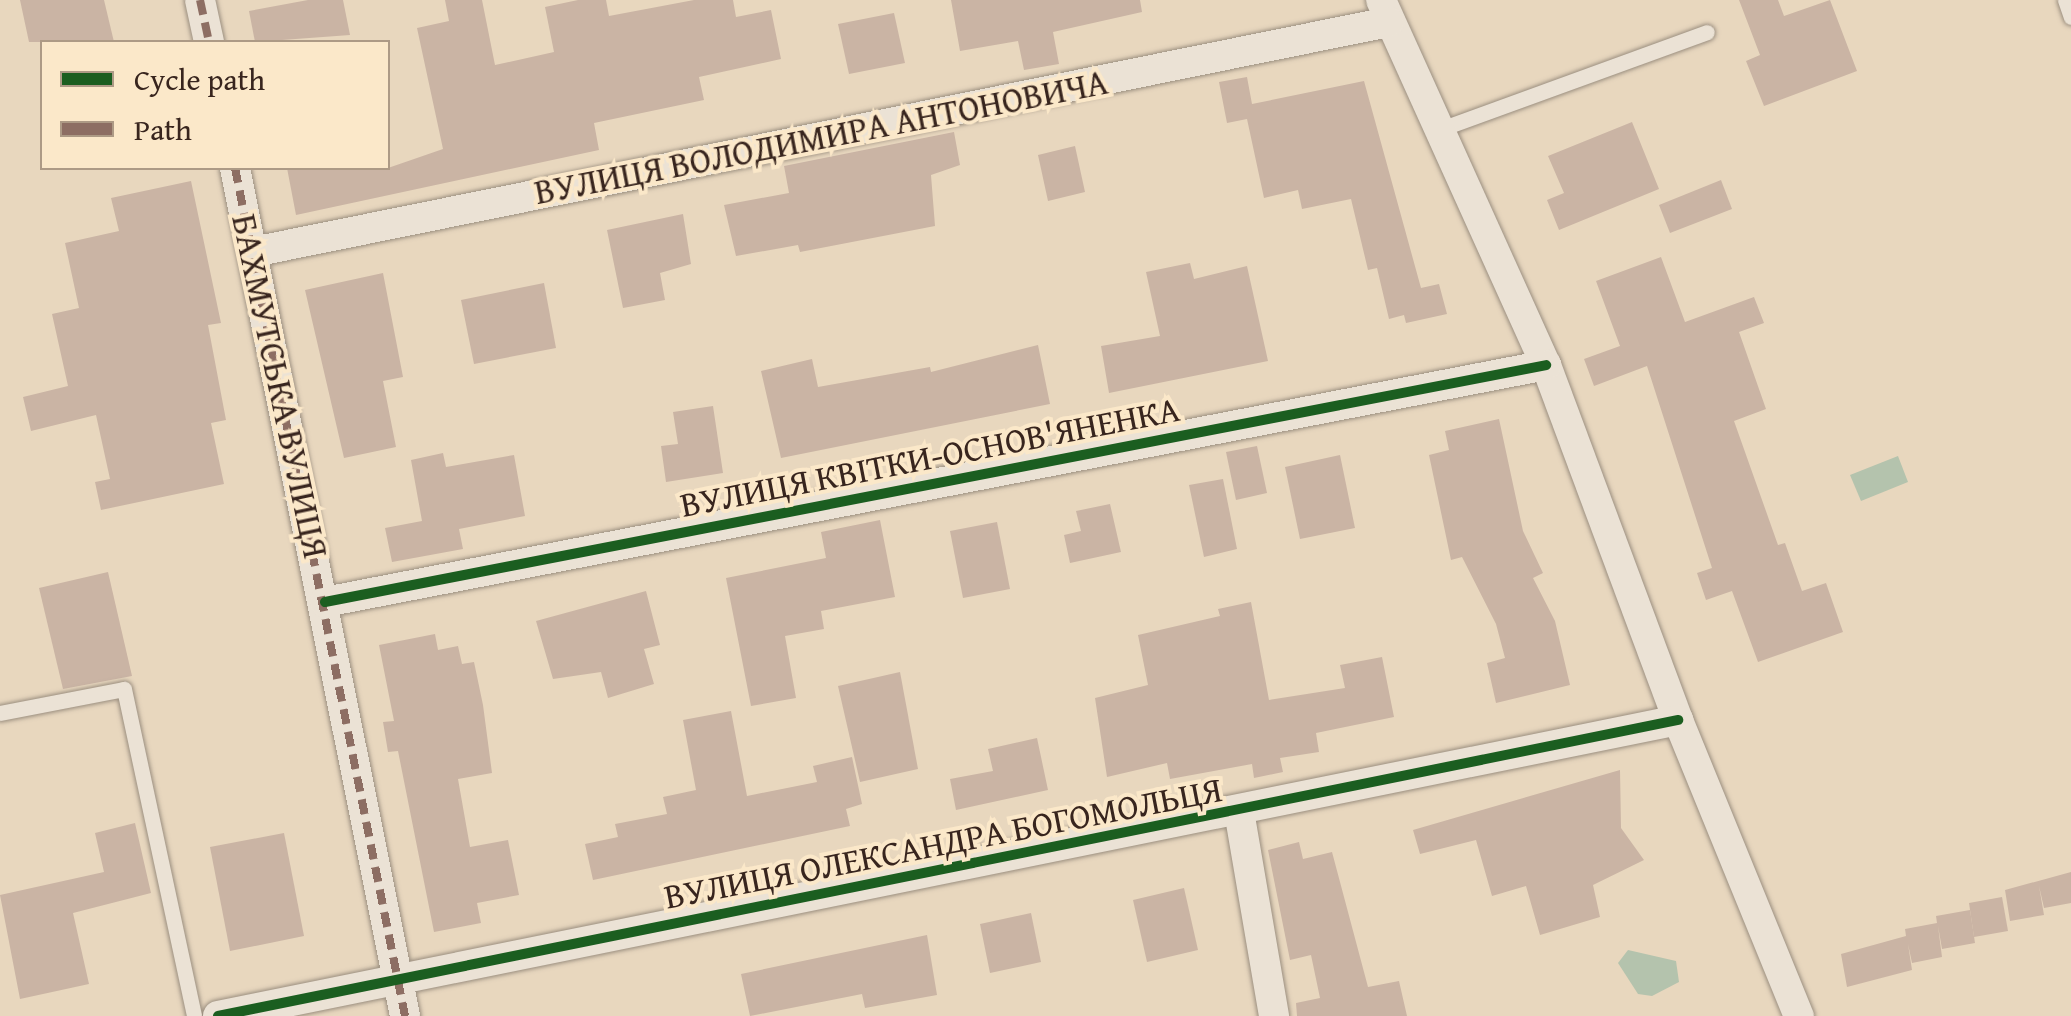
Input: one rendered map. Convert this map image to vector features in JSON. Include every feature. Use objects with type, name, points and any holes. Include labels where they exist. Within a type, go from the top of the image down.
[{"type":"street","points":[[200,0],[209,40]]},
{"type":"street","points":[[1385,11],[1546,365],[1678,720],[1798,1016]]},
{"type":"street","name":"ВУЛИЦЯ ВОЛОДИМИРА АНТОНОВИЧА","points":[[253,252],[1385,11]]},
{"type":"street","name":"БАХМУТСЬКА ВУЛИЦЯ","points":[[235,170],[405,1016]]},
{"type":"street","name":"ВУЛИЦЯ КВІТКИ-ОСНОВ'ЯНЕНКА","points":[[325,602],[1546,365]]},
{"type":"street","name":"ВУЛИЦЯ ОЛЕКСАНДРА БОГОМОЛЬЦЯ","points":[[218,1016],[1678,720]]},
{"type":"street","points":[[1239,811],[1274,1016]]},
{"type":"lane","points":[[2065,0],[2071,17]]},
{"type":"lane","points":[[1438,130],[1708,32]]},
{"type":"lane","points":[[0,713],[124,688],[194,1016]]},
{"type":"shaded area","points":[[1898,456],[1908,482],[1861,501],[1850,475]]},
{"type":"shaded area","points":[[1628,950],[1676,961],[1679,982],[1652,996],[1638,994],[1618,963]]},
{"type":"building","points":[[20,0],[104,0],[114,40],[29,42]]},
{"type":"building","points":[[308,0],[343,0],[350,35],[255,40],[249,11]]},
{"type":"building","points":[[445,0],[482,0],[495,65],[554,52],[545,7],[578,0],[606,0],[609,16],[694,0],[733,0],[736,17],[771,10],[781,59],[699,77],[704,100],[594,123],[599,150],[296,215],[287,170],[390,170],[443,149],[417,28],[449,21]]},
{"type":"building","points":[[951,0],[1140,0],[1142,12],[1053,32],[1059,64],[1024,70],[1018,41],[960,51]]},
{"type":"building","points":[[1739,0],[1778,0],[1784,16],[1830,0],[1857,71],[1764,106],[1746,61],[1760,55]]},
{"type":"building","points":[[894,13],[905,63],[849,74],[838,24]]},
{"type":"building","points":[[1247,77],[1252,104],[1364,81],[1421,288],[1439,284],[1447,314],[1406,323],[1404,315],[1389,319],[1377,268],[1368,270],[1351,199],[1302,209],[1298,190],[1264,198],[1247,119],[1227,123],[1219,82]]},
{"type":"building","points":[[1632,122],[1659,189],[1559,230],[1547,200],[1564,193],[1548,156]]},
{"type":"building","points":[[954,132],[960,165],[931,175],[935,226],[800,252],[798,245],[736,256],[724,205],[789,193],[784,166]]},
{"type":"building","points":[[1075,146],[1085,192],[1048,201],[1038,155]]},
{"type":"building","points":[[1721,180],[1732,209],[1670,233],[1659,205]]},
{"type":"building","points":[[191,181],[221,323],[208,325],[226,420],[211,423],[224,484],[101,510],[95,482],[110,479],[96,415],[31,431],[23,397],[68,386],[52,314],[79,308],[65,243],[119,231],[111,198]]},
{"type":"building","points":[[683,214],[691,264],[660,273],[665,300],[623,308],[607,230]]},
{"type":"building","points":[[1661,257],[1685,322],[1754,297],[1764,323],[1739,332],[1766,409],[1734,421],[1778,545],[1785,543],[1802,591],[1826,583],[1843,632],[1758,662],[1732,591],[1706,600],[1697,573],[1712,568],[1647,366],[1594,386],[1584,359],[1620,346],[1596,281]]},
{"type":"building","points":[[1190,263],[1194,279],[1247,266],[1268,361],[1109,393],[1101,346],[1160,336],[1146,272]]},
{"type":"building","points":[[383,273],[403,377],[383,381],[396,447],[344,458],[305,290]]},
{"type":"building","points":[[544,283],[556,348],[474,364],[461,300]]},
{"type":"building","points":[[1038,345],[1050,404],[781,458],[761,371],[812,359],[818,387],[930,367],[931,372]]},
{"type":"building","points":[[713,406],[723,473],[666,482],[661,446],[678,444],[673,412]]},
{"type":"building","points":[[1499,419],[1523,531],[1543,573],[1533,578],[1555,621],[1570,685],[1496,703],[1487,663],[1505,658],[1496,624],[1462,557],[1451,560],[1429,455],[1449,450],[1445,431]]},
{"type":"building","points":[[1257,446],[1267,493],[1236,500],[1226,452]]},
{"type":"building","points":[[443,453],[446,467],[514,455],[525,516],[459,529],[463,549],[392,562],[385,528],[422,521],[411,460]]},
{"type":"building","points":[[1340,455],[1355,528],[1300,539],[1285,467]]},
{"type":"building","points":[[1223,479],[1237,549],[1204,557],[1189,485]]},
{"type":"building","points":[[1110,504],[1121,552],[1070,563],[1064,535],[1081,531],[1076,511]]},
{"type":"building","points":[[880,520],[895,597],[821,611],[824,629],[785,636],[796,698],[751,706],[726,578],[826,558],[821,532]]},
{"type":"building","points":[[997,522],[1010,589],[963,598],[950,531]]},
{"type":"building","points":[[108,572],[132,676],[63,689],[39,588]]},
{"type":"building","points":[[646,591],[660,645],[644,649],[654,684],[608,698],[601,672],[553,679],[536,621]]},
{"type":"building","points":[[1251,602],[1269,700],[1345,688],[1340,665],[1382,657],[1394,717],[1316,733],[1319,752],[1280,758],[1283,772],[1254,778],[1252,764],[1170,779],[1167,763],[1107,777],[1095,698],[1148,685],[1138,635],[1220,616],[1218,609]]},
{"type":"building","points":[[435,634],[438,650],[458,646],[462,664],[474,662],[483,705],[492,773],[458,779],[470,847],[508,840],[519,895],[477,903],[481,923],[434,932],[398,751],[388,752],[383,722],[394,721],[379,645]]},
{"type":"building","points":[[900,672],[918,769],[860,782],[838,686]]},
{"type":"building","points":[[731,711],[747,796],[817,782],[813,766],[852,757],[862,804],[846,809],[850,826],[593,880],[585,844],[618,837],[615,824],[667,814],[663,797],[696,790],[683,720]]},
{"type":"building","points":[[1037,738],[1048,790],[956,810],[950,779],[993,771],[988,749]]},
{"type":"building","points":[[1620,770],[1621,828],[1644,860],[1593,885],[1600,917],[1540,935],[1526,886],[1492,896],[1476,840],[1420,854],[1413,830]]},
{"type":"building","points":[[135,823],[151,893],[73,913],[89,984],[20,999],[0,895],[104,872],[95,833]]},
{"type":"building","points":[[284,833],[304,936],[230,951],[210,847]]},
{"type":"building","points":[[1299,842],[1303,859],[1332,852],[1368,987],[1399,981],[1407,1016],[1297,1016],[1296,1003],[1320,998],[1311,955],[1290,960],[1268,850]]},
{"type":"building","points":[[2071,872],[2071,903],[2044,908],[2039,886],[2044,915],[2010,921],[2005,890]]},
{"type":"building","points":[[1184,888],[1198,950],[1147,962],[1133,900]]},
{"type":"building","points":[[2002,897],[2008,931],[1974,937],[1969,903]]},
{"type":"building","points":[[1970,910],[1975,943],[1942,949],[1938,926],[1942,957],[1912,963],[1908,944],[1912,970],[1847,987],[1841,954],[1906,936],[1905,929],[1937,923],[1936,916]]},
{"type":"building","points":[[1031,913],[1041,962],[990,973],[980,924]]},
{"type":"building","points":[[927,935],[937,995],[865,1008],[862,994],[750,1016],[741,974]]},
{"type":"marked path","points":[[200,0],[209,40]]},
{"type":"marked path","points":[[235,170],[405,1016]]},
{"type":"cycle path","points":[[325,602],[1546,365]]},
{"type":"cycle path","points":[[218,1016],[1678,720]]}]
